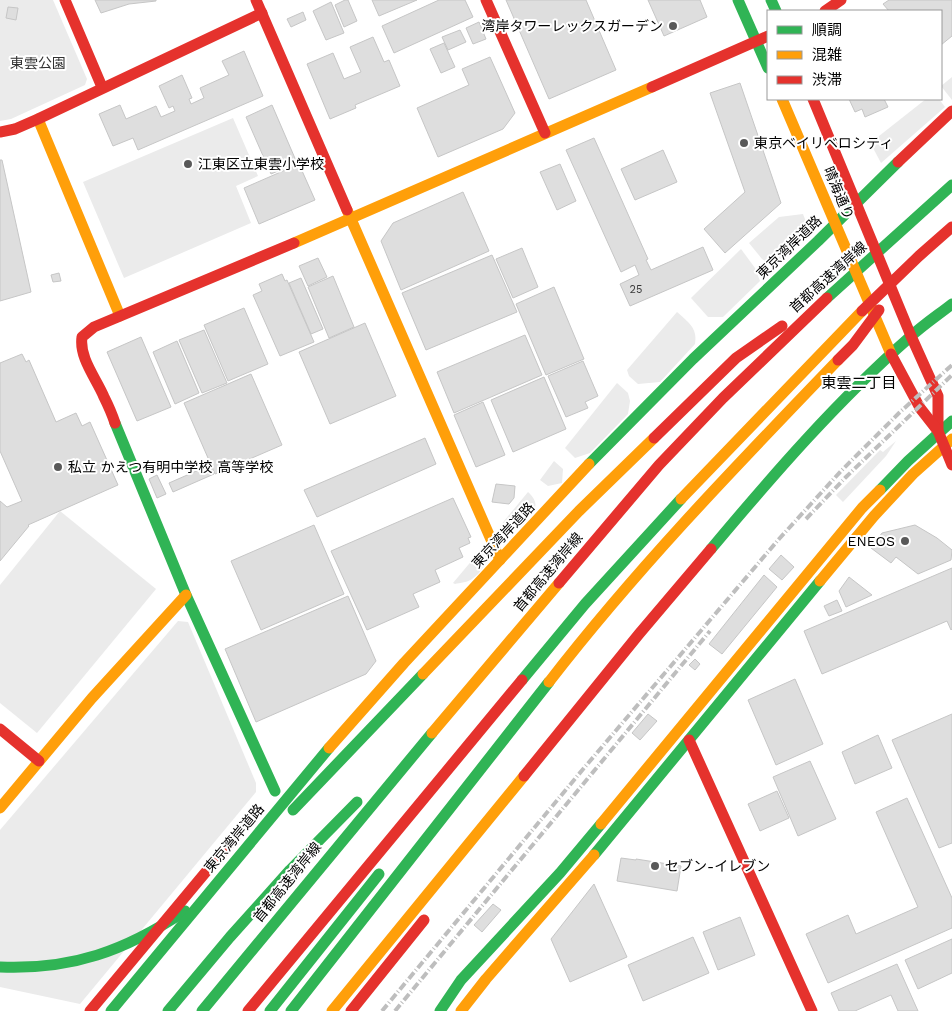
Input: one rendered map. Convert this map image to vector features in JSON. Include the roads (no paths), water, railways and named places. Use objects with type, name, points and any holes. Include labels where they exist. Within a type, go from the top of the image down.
[{"type":"main road","points":[[64,0],[102,87]]},
{"type":"main road","points":[[256,0],[500,560]]},
{"type":"main road","points":[[486,0],[545,133]]},
{"type":"main road","points":[[738,0],[767,66]]},
{"type":"main road","points":[[826,10],[841,0]]},
{"type":"main road","points":[[0,132],[15,129],[38,119],[102,87],[262,13]]},
{"type":"main road","points":[[275,792],[186,595],[104,398],[85,359],[81,344],[82,337],[87,332],[120,316],[352,218],[767,36]]},
{"type":"main road","name":"晴海通り","points":[[782,100],[891,354],[920,408],[938,432]]},
{"type":"main road","name":"晴海通り","points":[[813,100],[911,336],[938,396],[938,432]]},
{"type":"main road","name":"東京湾岸道路","points":[[111,1011],[301,781],[404,663],[572,482],[693,359],[952,111]]},
{"type":"main road","points":[[38,119],[120,316]]},
{"type":"main road","name":"首都高速湾岸線","points":[[202,1011],[372,804],[659,465],[723,398],[834,289],[952,185]]},
{"type":"main road","points":[[248,1011],[585,604],[698,480],[841,332],[952,227]]},
{"type":"main road","points":[[291,1011],[573,651],[634,578],[710,494],[853,344],[920,256]]},
{"type":"main road","points":[[0,967],[32,968],[53,966],[96,956],[155,931],[203,897],[258,846],[500,592],[678,413],[736,358],[834,289]]},
{"type":"main road","points":[[332,1011],[711,547],[823,422],[891,354],[952,304]]},
{"type":"main road","points":[[440,1011],[461,980],[567,865],[862,508],[938,432],[952,421]]},
{"type":"main road","points":[[938,432],[948,443],[952,465]]},
{"type":"main road","points":[[461,1011],[482,984],[573,880],[874,516],[913,474],[948,443]]},
{"type":"main road","points":[[387,769],[528,609],[561,580]]},
{"type":"main road","points":[[0,808],[92,698],[186,595]]},
{"type":"main road","points":[[429,811],[585,604]]},
{"type":"main road","points":[[293,773],[404,663]]},
{"type":"main road","points":[[0,729],[39,761]]},
{"type":"main road","points":[[689,740],[812,1011]]},
{"type":"main road","points":[[490,836],[515,786]]},
{"type":"main road","points":[[168,1011],[278,883],[368,790]]},
{"type":"main road","points":[[90,1011],[245,826]]},
{"type":"main road","points":[[270,1011],[386,866]]},
{"type":"main road","points":[[351,1011],[430,914]]},
{"type":"railway","points":[[382,1011],[584,768],[779,539],[841,471],[899,413],[952,365]]},
{"type":"railway","points":[[806,519],[846,477],[952,375]]},
{"type":"railway","points":[[395,1011],[710,631]]},
{"type":"place","name":"湾岸タワーレックスガーデン","points":[[673,26]]},
{"type":"place","name":"東京ベイリベロシティ","points":[[744,143]]},
{"type":"place","name":"江東区立東雲小学校","points":[[188,164]]},
{"type":"place","name":"私立 かえつ有明中学校 高等学校","points":[[58,467]]},
{"type":"place","name":"ENEOS","points":[[905,541]]},
{"type":"place","name":"セブン-イレブン","points":[[655,866]]},
{"type":"district","name":"東雲二丁目","points":[[859,383]]},
{"type":"park label","name":"東雲公園","points":[[38,63]]}]
